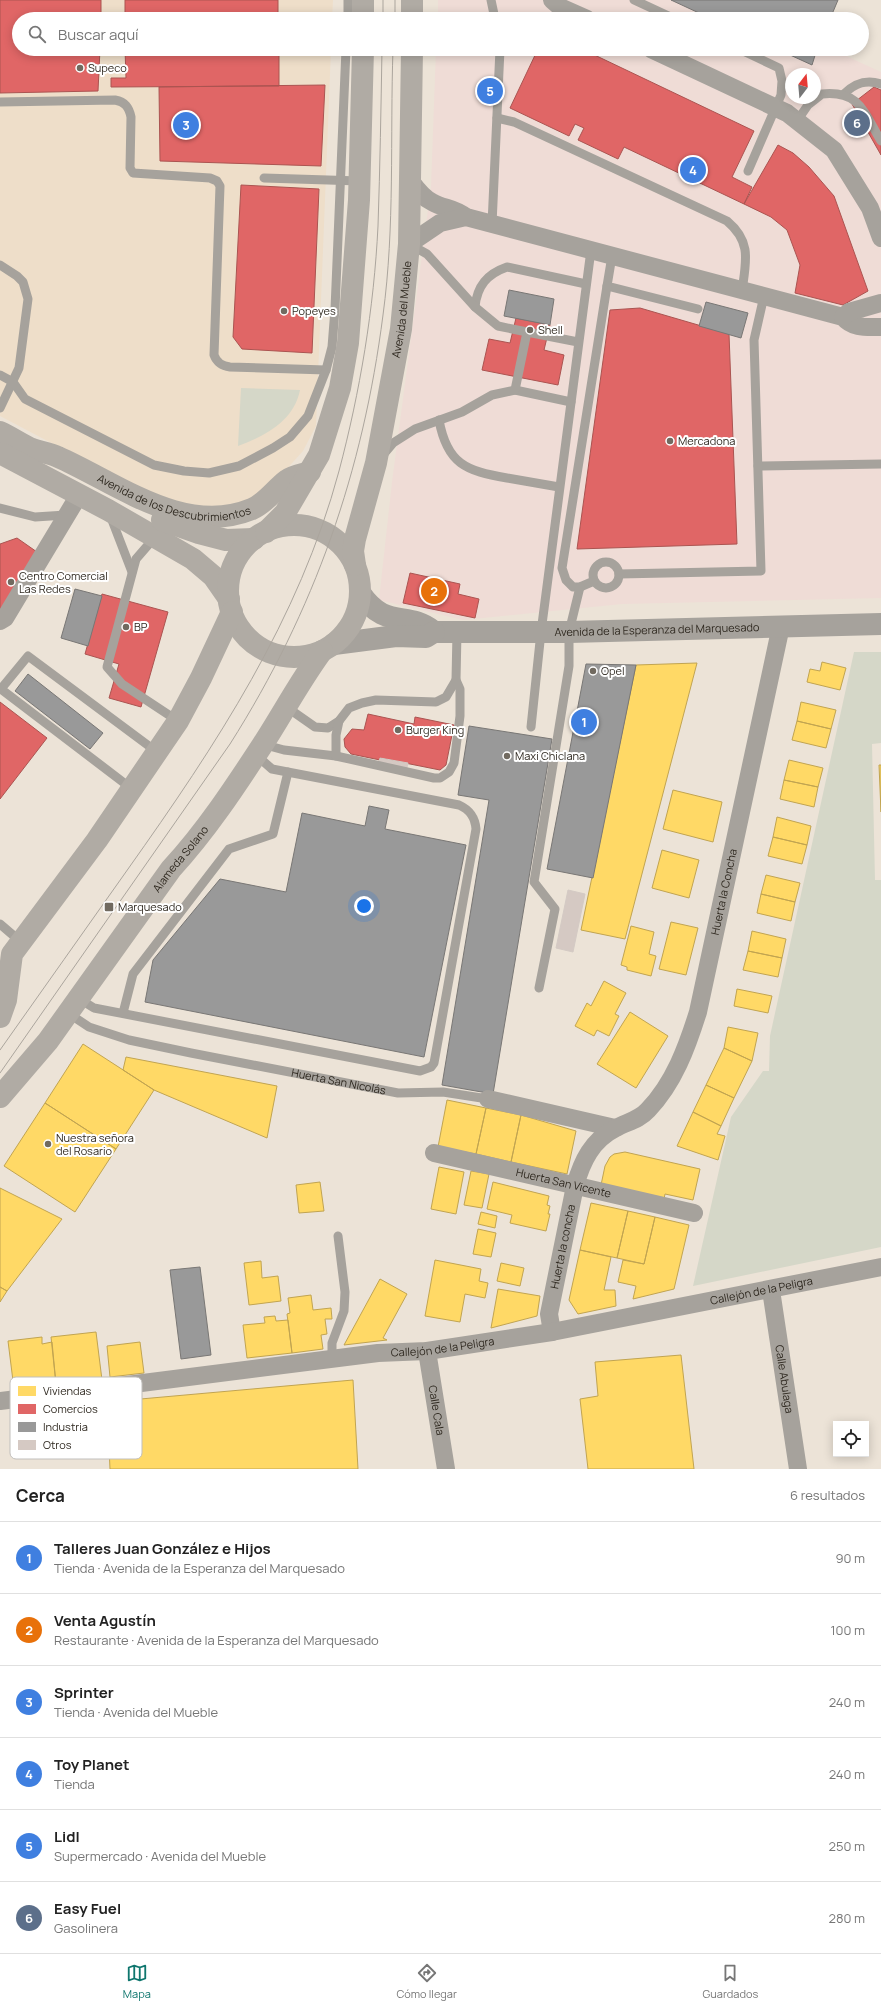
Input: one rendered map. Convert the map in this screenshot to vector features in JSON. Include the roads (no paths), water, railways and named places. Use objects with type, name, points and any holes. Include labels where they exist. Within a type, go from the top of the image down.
[{"type":"main road","points":[[363,12],[364,0]]},
{"type":"main road","points":[[412,0],[412,12]]},
{"type":"main road","name":"Avenida del Mueble","points":[[355,565],[353,550],[355,539],[376,463],[401,329],[409,244],[412,56]]},
{"type":"main road","points":[[0,1017],[6,1000],[11,953],[97,840],[178,721],[201,678],[230,605],[230,578],[236,559],[244,548],[285,513],[319,455],[340,388],[346,358],[350,181],[357,62]]},
{"type":"main road","name":"Avenida de los Descubrimientos","points":[[0,432],[33,449],[58,457],[142,500],[170,511],[198,516],[228,516],[252,509],[268,498],[288,479],[310,472]]},
{"type":"main road","name":"Avenida de los Descubrimientos","points":[[33,449],[52,465],[156,518],[199,533],[226,540],[260,535]]},
{"type":"main road","points":[[0,453],[108,510],[198,563],[214,576],[245,635],[267,651],[281,656],[295,657],[308,656],[328,647],[345,633],[353,621],[358,608],[360,593],[359,578],[355,565],[342,545],[320,531],[306,526],[292,525],[279,527],[260,535]]},
{"type":"main road","name":"Alameda Solano","points":[[0,1097],[48,1041],[171,869],[194,844],[259,750],[302,677],[328,647]]},
{"type":"street","points":[[552,0],[572,12]]},
{"type":"street","points":[[666,56],[776,108],[797,121],[834,150],[870,208],[881,238]]},
{"type":"street","points":[[410,180],[424,198],[433,203],[457,210],[466,217],[843,317],[849,323],[862,327],[881,327]]},
{"type":"street","points":[[409,244],[440,223],[466,217]]},
{"type":"street","points":[[843,317],[849,312],[881,303]]},
{"type":"street","points":[[0,621],[5,618],[79,495]]},
{"type":"street","points":[[328,647],[396,636],[426,637],[434,632],[425,625],[390,618],[378,613],[368,604],[360,593]]},
{"type":"street","name":"Avenida de la Esperanza del Marquesado","points":[[434,632],[569,632],[878,622]]},
{"type":"street","name":"Huerta la Concha","points":[[615,1128],[634,1121],[647,1111],[661,1094],[675,1072],[689,1041],[698,1012],[781,626]]},
{"type":"street","name":"Huerta San Nicolás","points":[[488,1099],[615,1128]]},
{"type":"street","name":"Huerta la concha","points":[[552,1332],[549,1314],[574,1186],[581,1165],[590,1148],[615,1128]]},
{"type":"street","name":"Huerta San Vicente","points":[[434,1153],[694,1213]]},
{"type":"street","name":"Callejón de la Peligra","points":[[142,1383],[378,1352],[426,1351],[552,1332],[771,1290],[881,1267]]},
{"type":"street","name":"Calle Abulaga","points":[[771,1290],[798,1469]]},
{"type":"street","name":"Calle Cala","points":[[426,1351],[446,1469]]},
{"type":"street","name":"Callejón de la Peligra","points":[[0,1401],[10,1400]]},
{"type":"lane","points":[[348,0],[348,12]]},
{"type":"lane","points":[[491,0],[494,12]]},
{"type":"lane","points":[[634,0],[660,12]]},
{"type":"lane","points":[[492,224],[500,56]]},
{"type":"lane","points":[[748,171],[781,95],[782,81],[779,68],[754,56]]},
{"type":"lane","points":[[844,94],[851,87],[860,82],[870,81],[881,84]]},
{"type":"lane","points":[[797,121],[808,105],[822,94],[844,94],[858,102],[881,141]]},
{"type":"lane","points":[[0,102],[115,100],[124,103],[130,112],[131,117],[130,168],[133,173],[210,178],[216,181],[220,186],[214,355],[216,360],[220,364],[230,367],[326,370]]},
{"type":"lane","points":[[497,118],[514,122],[727,220],[743,239],[746,251],[742,291]]},
{"type":"lane","points":[[0,375],[13,382],[25,399],[154,465],[184,471],[209,473],[239,466],[290,437],[308,416],[326,370],[332,347],[350,181],[264,178]]},
{"type":"lane","points":[[409,244],[427,254],[475,307],[498,326],[578,342]]},
{"type":"lane","points":[[531,727],[541,632],[591,250]]},
{"type":"lane","points":[[594,581],[580,587],[570,585],[566,580],[562,568],[570,530],[612,256]]},
{"type":"lane","points":[[0,408],[19,368],[27,295],[23,282],[17,276],[1,267]]},
{"type":"lane","points":[[475,307],[478,291],[487,277],[496,271],[507,267],[586,284]]},
{"type":"lane","points":[[607,286],[698,309]]},
{"type":"lane","points":[[619,574],[761,570],[754,340],[764,296]]},
{"type":"lane","points":[[515,390],[527,332]]},
{"type":"lane","points":[[376,463],[393,443],[409,432],[462,412],[492,395],[515,390],[571,402]]},
{"type":"lane","points":[[439,420],[442,437],[450,453],[463,466],[479,474],[560,487]]},
{"type":"lane","points":[[758,466],[881,464]]},
{"type":"lane","points":[[0,508],[35,517],[66,515]]},
{"type":"lane","points":[[108,510],[132,572]]},
{"type":"lane","points":[[155,537],[136,559],[107,667],[122,684],[178,721]]},
{"type":"lane","points":[[608,561],[614,564],[619,574],[615,584],[610,588],[604,588],[594,581],[594,570],[597,564],[608,561]]},
{"type":"lane","points":[[539,988],[555,909],[534,882],[569,666],[569,632],[580,587]]},
{"type":"lane","points":[[259,750],[284,750],[336,756],[434,778],[445,776],[454,763],[459,724],[460,689],[456,680],[457,632]]},
{"type":"lane","points":[[132,789],[1,689],[28,656],[157,752]]},
{"type":"lane","points":[[286,706],[315,727],[328,728],[339,721],[349,708],[362,703],[376,700],[436,702],[446,696],[456,680]]},
{"type":"lane","points":[[336,756],[336,735],[339,721]]},
{"type":"lane","points":[[73,1006],[123,1013],[420,1071],[431,1067],[434,1063],[476,829],[474,817],[470,812],[459,805],[272,768],[259,750]]},
{"type":"lane","points":[[123,1013],[133,974],[229,848],[273,834],[288,772]]},
{"type":"lane","points":[[0,924],[11,953]]},
{"type":"lane","name":"Huerta San Nicolás","points":[[73,1006],[89,1027],[129,1040],[398,1093],[443,1092],[488,1099]]},
{"type":"lane","points":[[332,1358],[332,1343],[344,1311],[345,1292],[338,1236]]},
{"type":"tram line","points":[[383,0],[383,12]]},
{"type":"tram line","points":[[395,0],[395,12]]},
{"type":"tram line","points":[[0,1050],[161,822],[223,728],[252,679],[278,630],[302,579],[322,526],[339,471],[347,441],[365,350],[373,288],[378,226],[382,56]]},
{"type":"tram line","points":[[0,1073],[230,744],[260,693],[287,642],[310,591],[331,538],[363,429],[383,315],[387,282],[391,215],[393,56]]},
{"type":"place","name":"Supeco","points":[[80,68]]},
{"type":"place","name":"Lidl","points":[[490,91]]},
{"type":"place","name":"Easy Fuel","points":[[857,123]]},
{"type":"place","name":"Sprinter","points":[[186,125]]},
{"type":"place","name":"Toy Planet","points":[[693,170]]},
{"type":"place","name":"Popeyes","points":[[284,311]]},
{"type":"place","name":"Shell","points":[[530,330]]},
{"type":"place","name":"Mercadona","points":[[670,441]]},
{"type":"place","name":"Centro Comercial Las Redes","points":[[11,582]]},
{"type":"place","name":"Venta Agustín","points":[[434,591]]},
{"type":"place","name":"BP","points":[[126,627]]},
{"type":"place","name":"Opel","points":[[593,671]]},
{"type":"place","name":"Talleres Juan González e Hijos","points":[[584,722]]},
{"type":"place","name":"Burger King","points":[[398,730]]},
{"type":"place","name":"Maxi Chiclana","points":[[507,756]]},
{"type":"place","name":"Marquesado","points":[[109,907]]},
{"type":"place","name":"Nuestra señora del Rosario","points":[[48,1144]]}]
